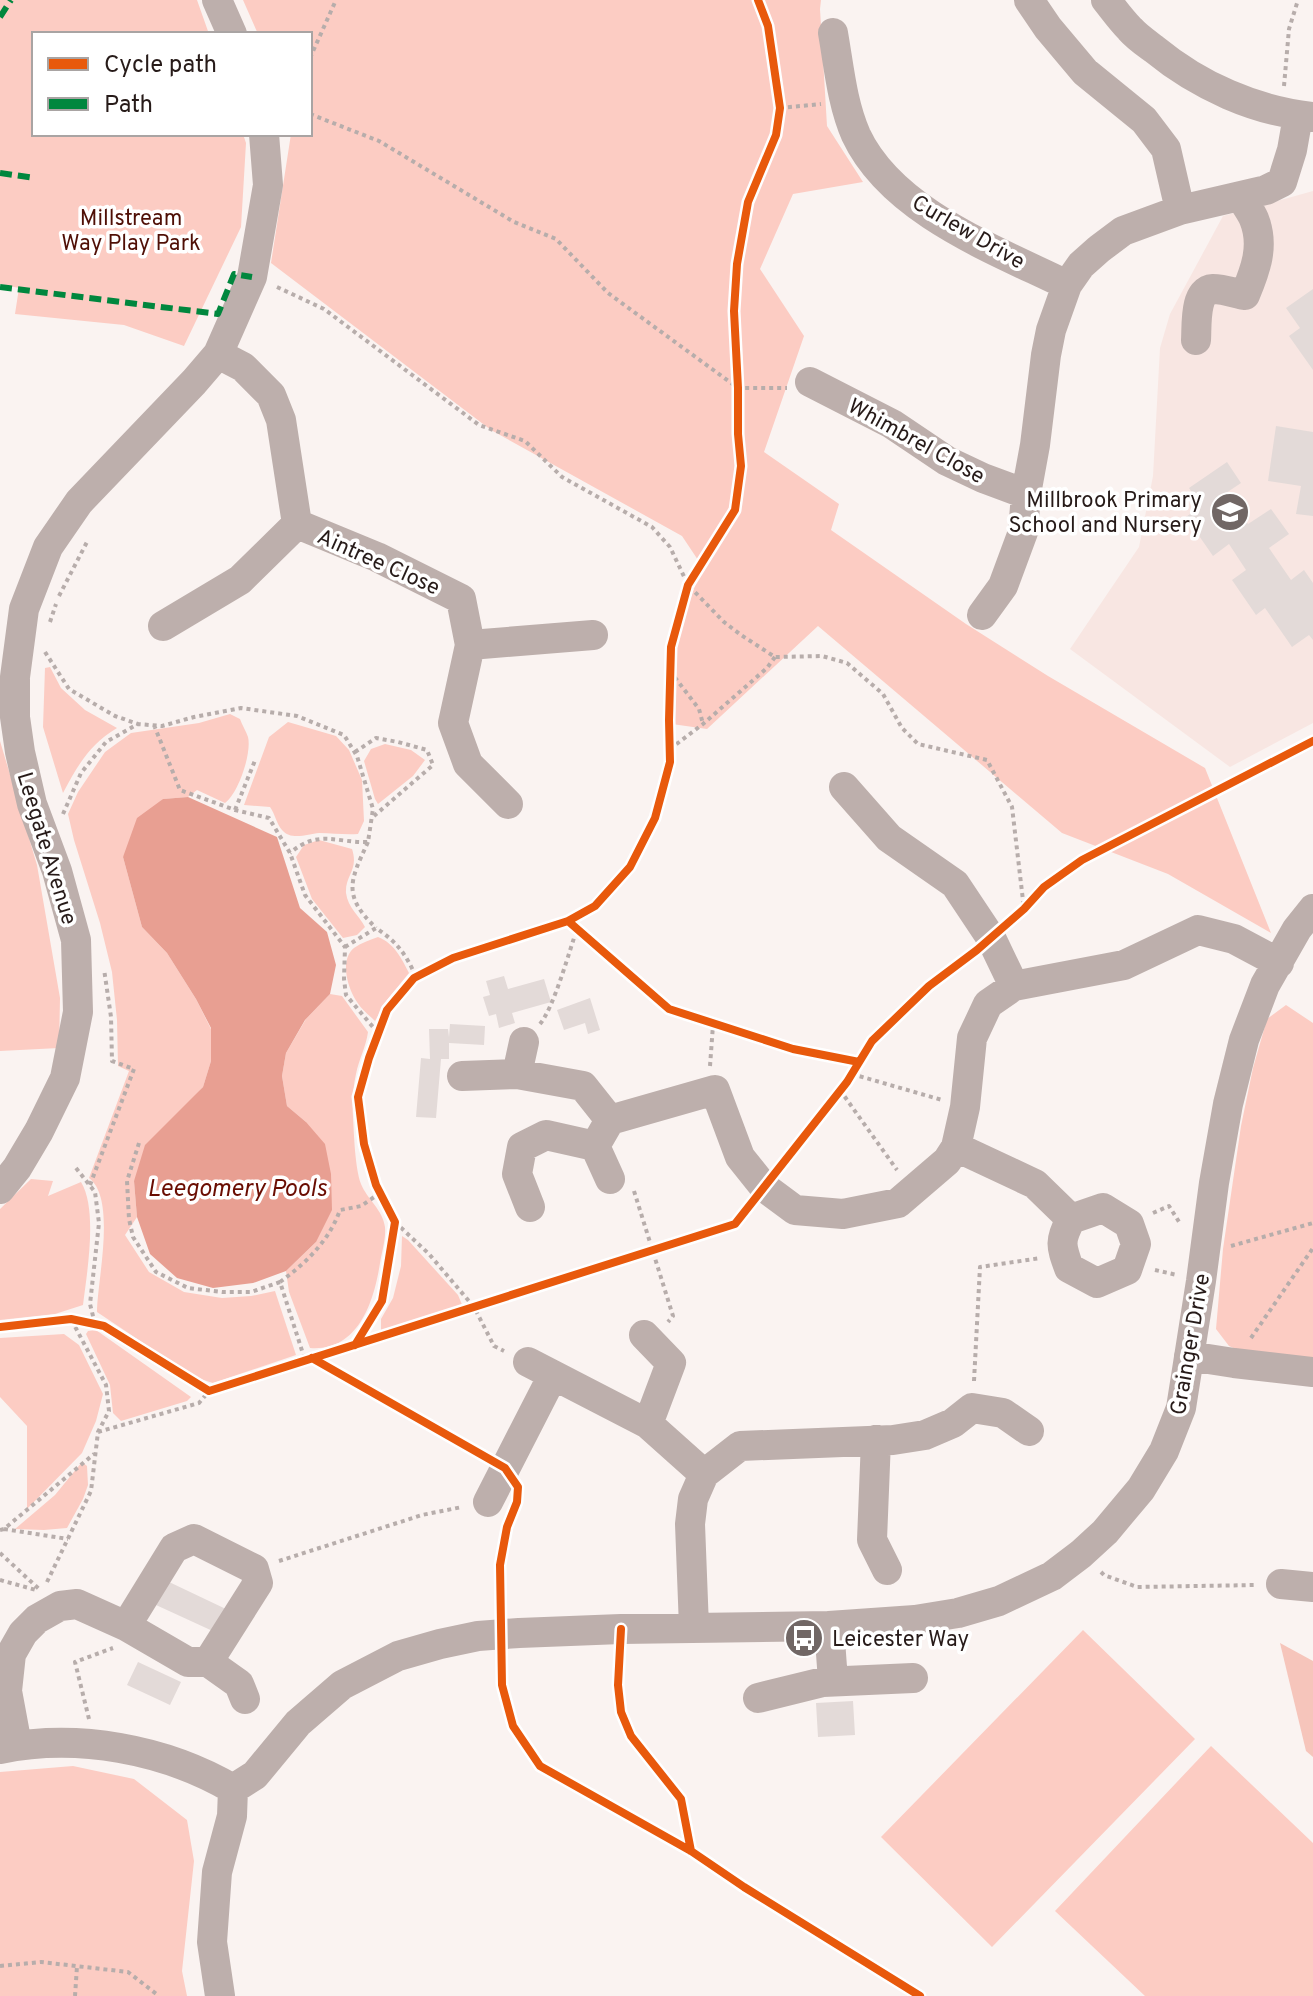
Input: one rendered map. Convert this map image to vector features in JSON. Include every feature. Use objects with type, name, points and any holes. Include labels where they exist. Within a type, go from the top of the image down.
[{"type":"street","points":[[217,0],[231,32]]},
{"type":"street","points":[[1029,0],[1085,72],[1144,120],[1166,149],[1180,210]]},
{"type":"street","points":[[982,615],[1008,576],[1023,532],[1051,330],[1067,285],[1081,265],[1123,231],[1180,210],[1241,197],[1282,182],[1292,150],[1298,115],[1249,103],[1212,88],[1170,62],[1131,31],[1106,0]]},
{"type":"street","name":"Curlew Drive","points":[[833,33],[845,102],[856,136],[894,186],[969,237],[1067,285]]},
{"type":"street","name":"Leegate Avenue","points":[[0,1189],[39,1131],[65,1078],[78,1012],[76,940],[57,871],[32,804],[8,678],[24,609],[48,547],[79,502],[218,354],[252,277],[268,185],[264,136]]},
{"type":"street","points":[[1196,340],[1200,297],[1204,291],[1212,289],[1245,295],[1256,269],[1260,243],[1254,219],[1241,197]]},
{"type":"street","name":"Aintree Close","points":[[218,354],[243,367],[271,395],[281,420],[297,524]]},
{"type":"street","name":"Whimbrel Close","points":[[810,382],[892,424],[947,461],[1026,494]]},
{"type":"street","name":"Aintree Close","points":[[163,626],[240,580],[297,524]]},
{"type":"street","name":"Aintree Close","points":[[297,524],[377,557],[461,599],[470,645],[453,723],[468,764],[508,804]]},
{"type":"street","points":[[470,645],[593,635]]},
{"type":"street","points":[[844,787],[889,838],[955,884],[991,938],[1014,986]]},
{"type":"street","name":"Grainger Drive","points":[[233,1789],[255,1775],[298,1723],[342,1685],[398,1656],[440,1644],[478,1636],[519,1633],[829,1626],[915,1620],[958,1613],[999,1601],[1052,1576],[1081,1554],[1105,1532],[1141,1489],[1164,1451],[1181,1408],[1214,1183],[1228,1104],[1244,1040],[1265,985],[1297,929],[1313,909]]},
{"type":"street","points":[[595,1146],[610,1120],[712,1081],[740,1157],[764,1187],[795,1210],[843,1214],[898,1203],[947,1161],[956,1147],[965,1107],[972,1038],[988,1004],[1014,986],[1124,965],[1198,930],[1234,939],[1279,963]]},
{"type":"street","points":[[517,1074],[524,1042]]},
{"type":"street","points":[[462,1076],[517,1074],[583,1086],[610,1120]]},
{"type":"street","points":[[530,1207],[517,1174],[522,1147],[546,1135],[595,1146]]},
{"type":"street","points":[[595,1146],[610,1179]]},
{"type":"street","points":[[956,1147],[1035,1184],[1071,1219]]},
{"type":"street","points":[[1103,1208],[1129,1224],[1136,1244],[1127,1270],[1097,1283],[1069,1268],[1064,1255],[1062,1247],[1071,1219],[1103,1208]]},
{"type":"street","points":[[647,1338],[671,1363],[648,1424]]},
{"type":"street","points":[[1189,1356],[1313,1372]]},
{"type":"street","points":[[488,1502],[541,1368],[648,1424],[704,1474]]},
{"type":"street","points":[[694,1627],[690,1524],[693,1499],[704,1474],[740,1446],[884,1440],[925,1435],[953,1423],[972,1408],[1003,1413],[1029,1431]]},
{"type":"street","points":[[884,1440],[872,1540],[887,1570]]},
{"type":"street","points":[[132,1629],[174,1548],[194,1539],[254,1569],[258,1583],[208,1662]]},
{"type":"street","points":[[1281,1584],[1313,1587]]},
{"type":"street","points":[[220,1996],[212,1942],[217,1872],[232,1816],[233,1789],[208,1775],[152,1755],[46,1742],[8,1747],[7,1691],[11,1654],[23,1633],[37,1619],[60,1606],[77,1604],[132,1629],[188,1662],[208,1662],[239,1684],[245,1699]]},
{"type":"street","points":[[829,1626],[833,1681]]},
{"type":"street","points":[[758,1698],[833,1681],[913,1678]]},
{"type":"path","points":[[312,54],[336,0]]},
{"type":"path","points":[[1298,0],[1289,29],[1298,115]]},
{"type":"path","points":[[778,94],[778,122]]},
{"type":"path","points":[[780,108],[845,102]]},
{"type":"path","points":[[312,115],[379,141],[514,222],[556,239],[608,293],[738,388],[787,389],[810,382]]},
{"type":"path","points":[[252,277],[324,309],[479,425],[525,441],[562,477],[652,527],[670,547],[688,585],[724,622],[775,657],[822,656],[847,663],[883,694],[902,728],[918,744],[987,760],[1012,807],[1024,909]]},
{"type":"path","points":[[737,372],[738,403]]},
{"type":"path","points":[[48,627],[60,594],[88,539]]},
{"type":"path","points":[[685,598],[688,585],[696,574]]},
{"type":"path","points":[[43,660],[44,651],[69,689],[115,716],[138,724],[162,726],[241,708],[297,716],[344,735],[355,752],[373,809],[368,842],[351,892],[362,914],[390,937],[408,958],[416,977]]},
{"type":"path","points":[[670,749],[767,668],[775,657]]},
{"type":"path","points":[[670,683],[671,659]]},
{"type":"path","points":[[670,671],[699,709],[703,724]]},
{"type":"path","points":[[58,803],[62,817],[81,773],[106,742],[138,724]]},
{"type":"path","points":[[154,725],[180,790],[235,810],[269,818],[290,853],[305,895],[345,947],[346,995],[378,1033]]},
{"type":"path","points":[[670,735],[670,762]]},
{"type":"path","points":[[355,752],[376,738],[427,750],[433,765],[372,817]]},
{"type":"path","points":[[235,810],[256,758]]},
{"type":"path","points":[[290,853],[303,842],[321,838],[368,842]]},
{"type":"path","points":[[991,938],[1034,898]]},
{"type":"path","points":[[568,921],[589,939]]},
{"type":"path","points":[[345,947],[376,928]]},
{"type":"path","points":[[524,1042],[545,1019],[577,929]]},
{"type":"path","points":[[90,1185],[134,1069],[112,1061],[111,1017],[103,962]]},
{"type":"path","points":[[405,989],[416,977],[428,971]]},
{"type":"path","points":[[698,1019],[726,1029]]},
{"type":"path","points":[[374,1045],[383,1021]]},
{"type":"path","points":[[712,1081],[713,1025]]},
{"type":"path","points":[[831,1102],[859,1062]]},
{"type":"path","points":[[852,1074],[965,1107]]},
{"type":"path","points":[[840,1090],[912,1191]]},
{"type":"path","points":[[139,1143],[127,1181],[133,1237],[156,1272],[188,1288],[251,1292],[280,1282],[320,1247],[340,1210],[361,1206],[378,1189],[385,1203]]},
{"type":"path","points":[[76,1168],[95,1192],[99,1223],[90,1304],[99,1325]]},
{"type":"path","points":[[610,1179],[629,1177],[673,1316],[647,1338]]},
{"type":"path","points":[[390,1212],[395,1222],[429,1254],[474,1307],[494,1346],[541,1368]]},
{"type":"path","points":[[393,1233],[395,1222]]},
{"type":"path","points":[[638,1255],[667,1246]]},
{"type":"path","points":[[1234,1363],[1313,1248]]},
{"type":"path","points":[[972,1408],[980,1267],[1064,1255]]},
{"type":"path","points":[[1129,1265],[1201,1281]]},
{"type":"path","points":[[280,1282],[308,1359],[291,1365]]},
{"type":"path","points":[[459,1312],[489,1302]]},
{"type":"path","points":[[56,1320],[71,1319],[99,1325]]},
{"type":"path","points":[[42,1592],[91,1491],[98,1432],[109,1411],[106,1385],[71,1319]]},
{"type":"path","points":[[196,1383],[209,1391]]},
{"type":"path","points":[[98,1432],[199,1403],[209,1391],[223,1386]]},
{"type":"path","points":[[2,1529],[96,1452]]},
{"type":"path","points":[[254,1569],[422,1515],[488,1502]]},
{"type":"path","points":[[2,1529],[68,1539]]},
{"type":"path","points":[[0,1553],[42,1592]]},
{"type":"path","points":[[1081,1554],[1104,1575],[1137,1587],[1281,1584]]},
{"type":"path","points":[[0,1580],[42,1592]]},
{"type":"path","points":[[86,1745],[89,1719],[75,1662],[130,1642],[132,1629]]},
{"type":"path","points":[[0,1966],[41,1962],[128,1972],[159,1996]]},
{"type":"path","points":[[75,1996],[77,1966]]},
{"type":"shaded area","name":"Millbrook Primary School and Nursery","points":[[1313,191],[1313,723],[1230,767],[1070,649],[1139,547],[1153,476],[1160,348],[1170,314],[1223,216]]},
{"type":"shaded area","points":[[1280,1643],[1313,1661],[1313,1757],[1306,1751]]},
{"type":"green space","name":"Millstream Way Play Park","points":[[0,0],[197,0],[208,32],[32,32],[32,136],[244,136],[246,143],[241,227],[184,346],[124,325],[15,314],[19,288],[0,284]]},
{"type":"green space","points":[[243,0],[821,0],[827,126],[863,182],[793,194],[760,269],[804,336],[764,452],[839,504],[831,530],[966,624],[1205,768],[1271,933],[1168,874],[1062,833],[818,626],[707,729],[672,724],[674,645],[702,566],[682,536],[491,430],[271,263],[291,136],[312,136],[312,32],[257,32]]},
{"type":"green space","points":[[50,667],[61,688],[85,710],[117,728],[85,756],[63,793],[43,727],[45,668]]},
{"type":"green space","points":[[230,714],[240,719],[249,744],[243,773],[230,798],[225,803],[197,790],[188,797],[163,799],[123,857],[142,927],[167,953],[211,1029],[211,1061],[203,1087],[182,1110],[134,1181],[137,1217],[125,1235],[149,1272],[184,1292],[222,1298],[275,1291],[296,1355],[213,1383],[194,1377],[97,1312],[104,1221],[102,1203],[89,1178],[129,1071],[118,1066],[112,972],[68,814],[78,792],[105,752],[131,733],[199,723]]},
{"type":"green space","points":[[288,722],[336,736],[349,750],[362,780],[364,821],[358,834],[290,835],[280,828],[270,807],[244,805],[269,737]]},
{"type":"green space","points":[[0,741],[37,865],[60,998],[59,1048],[0,1051]]},
{"type":"green space","points":[[385,744],[411,750],[425,760],[413,776],[378,804],[364,761],[371,749]]},
{"type":"green space","points":[[319,840],[352,849],[354,862],[346,893],[351,907],[365,927],[357,935],[343,938],[312,899],[296,857],[304,845]]},
{"type":"green space","points":[[378,937],[393,947],[409,973],[375,1021],[354,996],[346,967],[349,953],[354,948]]},
{"type":"green space","points":[[330,994],[342,996],[368,1032],[353,1090],[355,1151],[361,1184],[381,1215],[385,1236],[373,1293],[361,1322],[340,1342],[310,1348],[289,1292],[286,1271],[316,1242],[306,1122],[287,1106],[282,1076],[286,1053],[306,1019]]},
{"type":"green space","points":[[1286,1005],[1313,1023],[1313,1360],[1247,1354],[1229,1346],[1216,1329],[1223,1249],[1253,1068],[1267,1019]]},
{"type":"green space","points":[[31,1179],[53,1181],[48,1196],[81,1182],[86,1194],[90,1242],[83,1305],[55,1314],[0,1320],[0,1209]]},
{"type":"green space","points":[[402,1236],[458,1295],[463,1307],[381,1332],[381,1319],[393,1298],[401,1266]]},
{"type":"green space","points":[[96,1330],[191,1397],[187,1401],[121,1421],[113,1413],[110,1385],[86,1334]]},
{"type":"green space","points":[[64,1334],[79,1345],[103,1394],[96,1421],[82,1453],[27,1509],[27,1426],[0,1397],[0,1338]]},
{"type":"green space","points":[[82,1462],[87,1466],[88,1485],[67,1528],[15,1529],[55,1495]]},
{"type":"green space","points":[[1083,1630],[1195,1739],[992,1947],[881,1837]]},
{"type":"green space","points":[[1211,1746],[1313,1843],[1313,1996],[1145,1996],[1055,1911]]},
{"type":"green space","points":[[73,1766],[134,1779],[187,1820],[194,1861],[182,1971],[187,1996],[0,1996],[0,1772]]},
{"type":"water","name":"Leegomery Pools","points":[[188,797],[277,837],[300,908],[327,932],[336,965],[330,994],[305,1020],[286,1053],[282,1076],[287,1106],[325,1144],[331,1174],[332,1210],[316,1242],[286,1271],[253,1283],[213,1288],[177,1278],[150,1254],[137,1217],[134,1181],[145,1145],[203,1087],[211,1061],[211,1028],[167,953],[142,927],[123,857],[137,818],[163,799]]},
{"type":"building","points":[[1313,289],[1313,370],[1289,336],[1300,328],[1286,308]]},
{"type":"building","points":[[1276,426],[1313,432],[1313,516],[1296,514],[1301,486],[1268,481]]},
{"type":"building","points":[[1227,462],[1241,483],[1226,493],[1248,524],[1271,509],[1289,534],[1269,548],[1291,580],[1304,570],[1313,583],[1313,640],[1309,635],[1292,647],[1265,608],[1256,615],[1232,580],[1246,570],[1229,544],[1213,556],[1186,517],[1201,506],[1189,488]]},
{"type":"building","points":[[504,976],[508,989],[544,979],[551,1002],[512,1013],[515,1023],[499,1028],[496,1014],[489,1016],[483,997],[490,995],[486,981]]},
{"type":"building","points":[[590,998],[600,1030],[588,1034],[585,1023],[564,1030],[557,1010]]},
{"type":"building","points":[[450,1024],[485,1026],[484,1045],[449,1043],[449,1059],[441,1059],[436,1118],[416,1117],[421,1058],[430,1059],[429,1029],[448,1029],[449,1037]]},
{"type":"building","points":[[167,1581],[228,1610],[217,1633],[156,1605]]},
{"type":"building","points":[[138,1662],[181,1682],[170,1705],[127,1685]]},
{"type":"building","points":[[853,1701],[855,1735],[818,1737],[816,1703]]},
{"type":"marked path","points":[[0,17],[11,0]]},
{"type":"marked path","points":[[0,173],[35,178]]},
{"type":"marked path","points":[[0,287],[218,314],[234,274],[252,277]]},
{"type":"cycle path","points":[[355,1345],[382,1301],[395,1222],[376,1185],[364,1144],[358,1097],[387,1010],[414,978],[453,958],[568,921],[595,906],[630,867],[655,818],[670,762],[671,647],[688,585],[735,510],[741,466],[734,311],[737,264],[748,202],[776,135],[780,108],[768,26],[758,0]]},
{"type":"cycle path","points":[[0,1327],[71,1319],[104,1326],[209,1391],[735,1224],[847,1082],[872,1041],[929,986],[1024,909],[1044,887],[1082,860],[1313,741]]},
{"type":"cycle path","points":[[568,921],[669,1009],[793,1049],[859,1062]]},
{"type":"cycle path","points":[[312,1358],[505,1468],[518,1487],[500,1565],[502,1685],[513,1726],[540,1766],[691,1851],[920,1996]]},
{"type":"cycle path","points":[[621,1629],[618,1685],[621,1712],[631,1736],[681,1799],[691,1851]]},
{"type":"place","name":"Millbrook Primary School and Nursery","points":[[1230,512]]},
{"type":"place","name":"Leicester Way","points":[[804,1638]]}]
